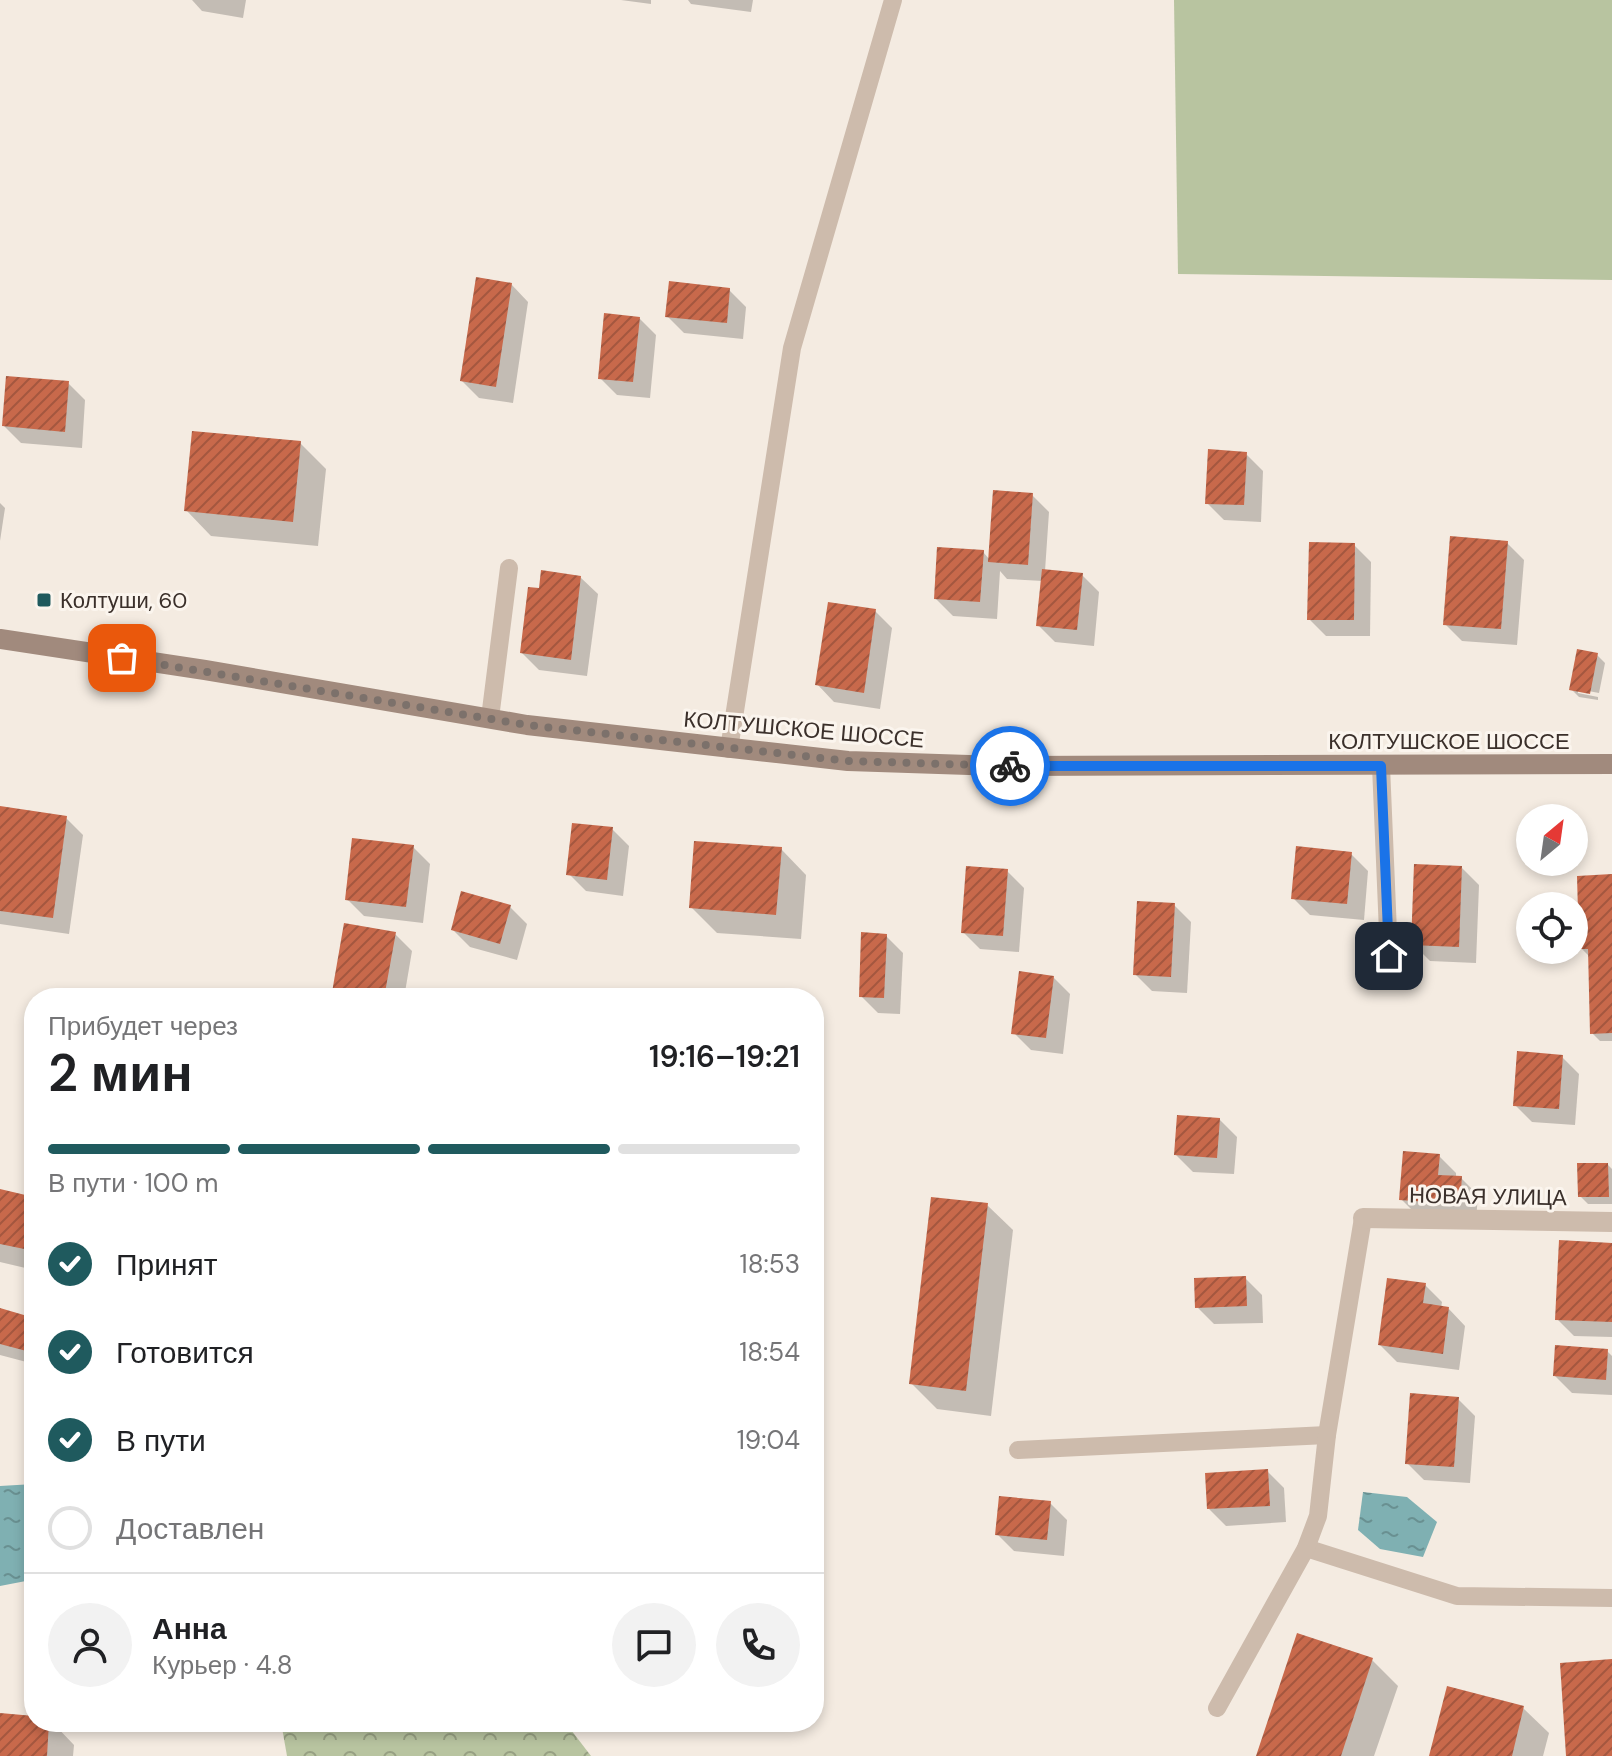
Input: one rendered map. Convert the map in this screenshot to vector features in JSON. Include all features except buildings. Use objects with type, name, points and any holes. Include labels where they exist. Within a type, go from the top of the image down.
[{"type":"main road","name":"КОЛТУШСКОЕ ШОССЕ","points":[[0,639],[527,725],[848,761],[999,766],[1612,764]]},
{"type":"street","name":"НОВАЯ УЛИЦА","points":[[1363,1218],[1612,1222]]},
{"type":"lane","points":[[729,749],[792,348],[893,0]]},
{"type":"lane","points":[[490,718],[509,568]]},
{"type":"lane","points":[[1381,766],[1389,956]]},
{"type":"lane","points":[[1217,1708],[1306,1548],[1318,1516],[1327,1435],[1363,1218]]},
{"type":"lane","points":[[1018,1450],[1327,1435]]},
{"type":"lane","points":[[1306,1548],[1457,1596],[1612,1598]]},
{"type":"green space","points":[[1174,0],[1612,0],[1612,280],[1178,274]]},
{"type":"green space","points":[[283,1732],[573,1732],[591,1756],[287,1756]]},
{"type":"water","points":[[24,1485],[24,1581],[0,1586],[0,1486]]},
{"type":"water","points":[[1363,1492],[1407,1497],[1437,1522],[1423,1557],[1380,1549],[1358,1530]]},
{"type":"way so far","points":[[122,658],[527,725],[848,761],[1010,766]]},
{"type":"place","name":"Колтуши, 60","points":[[44,600]]},
{"type":"route","points":[[1010,766],[1381,766],[1389,956]]}]
